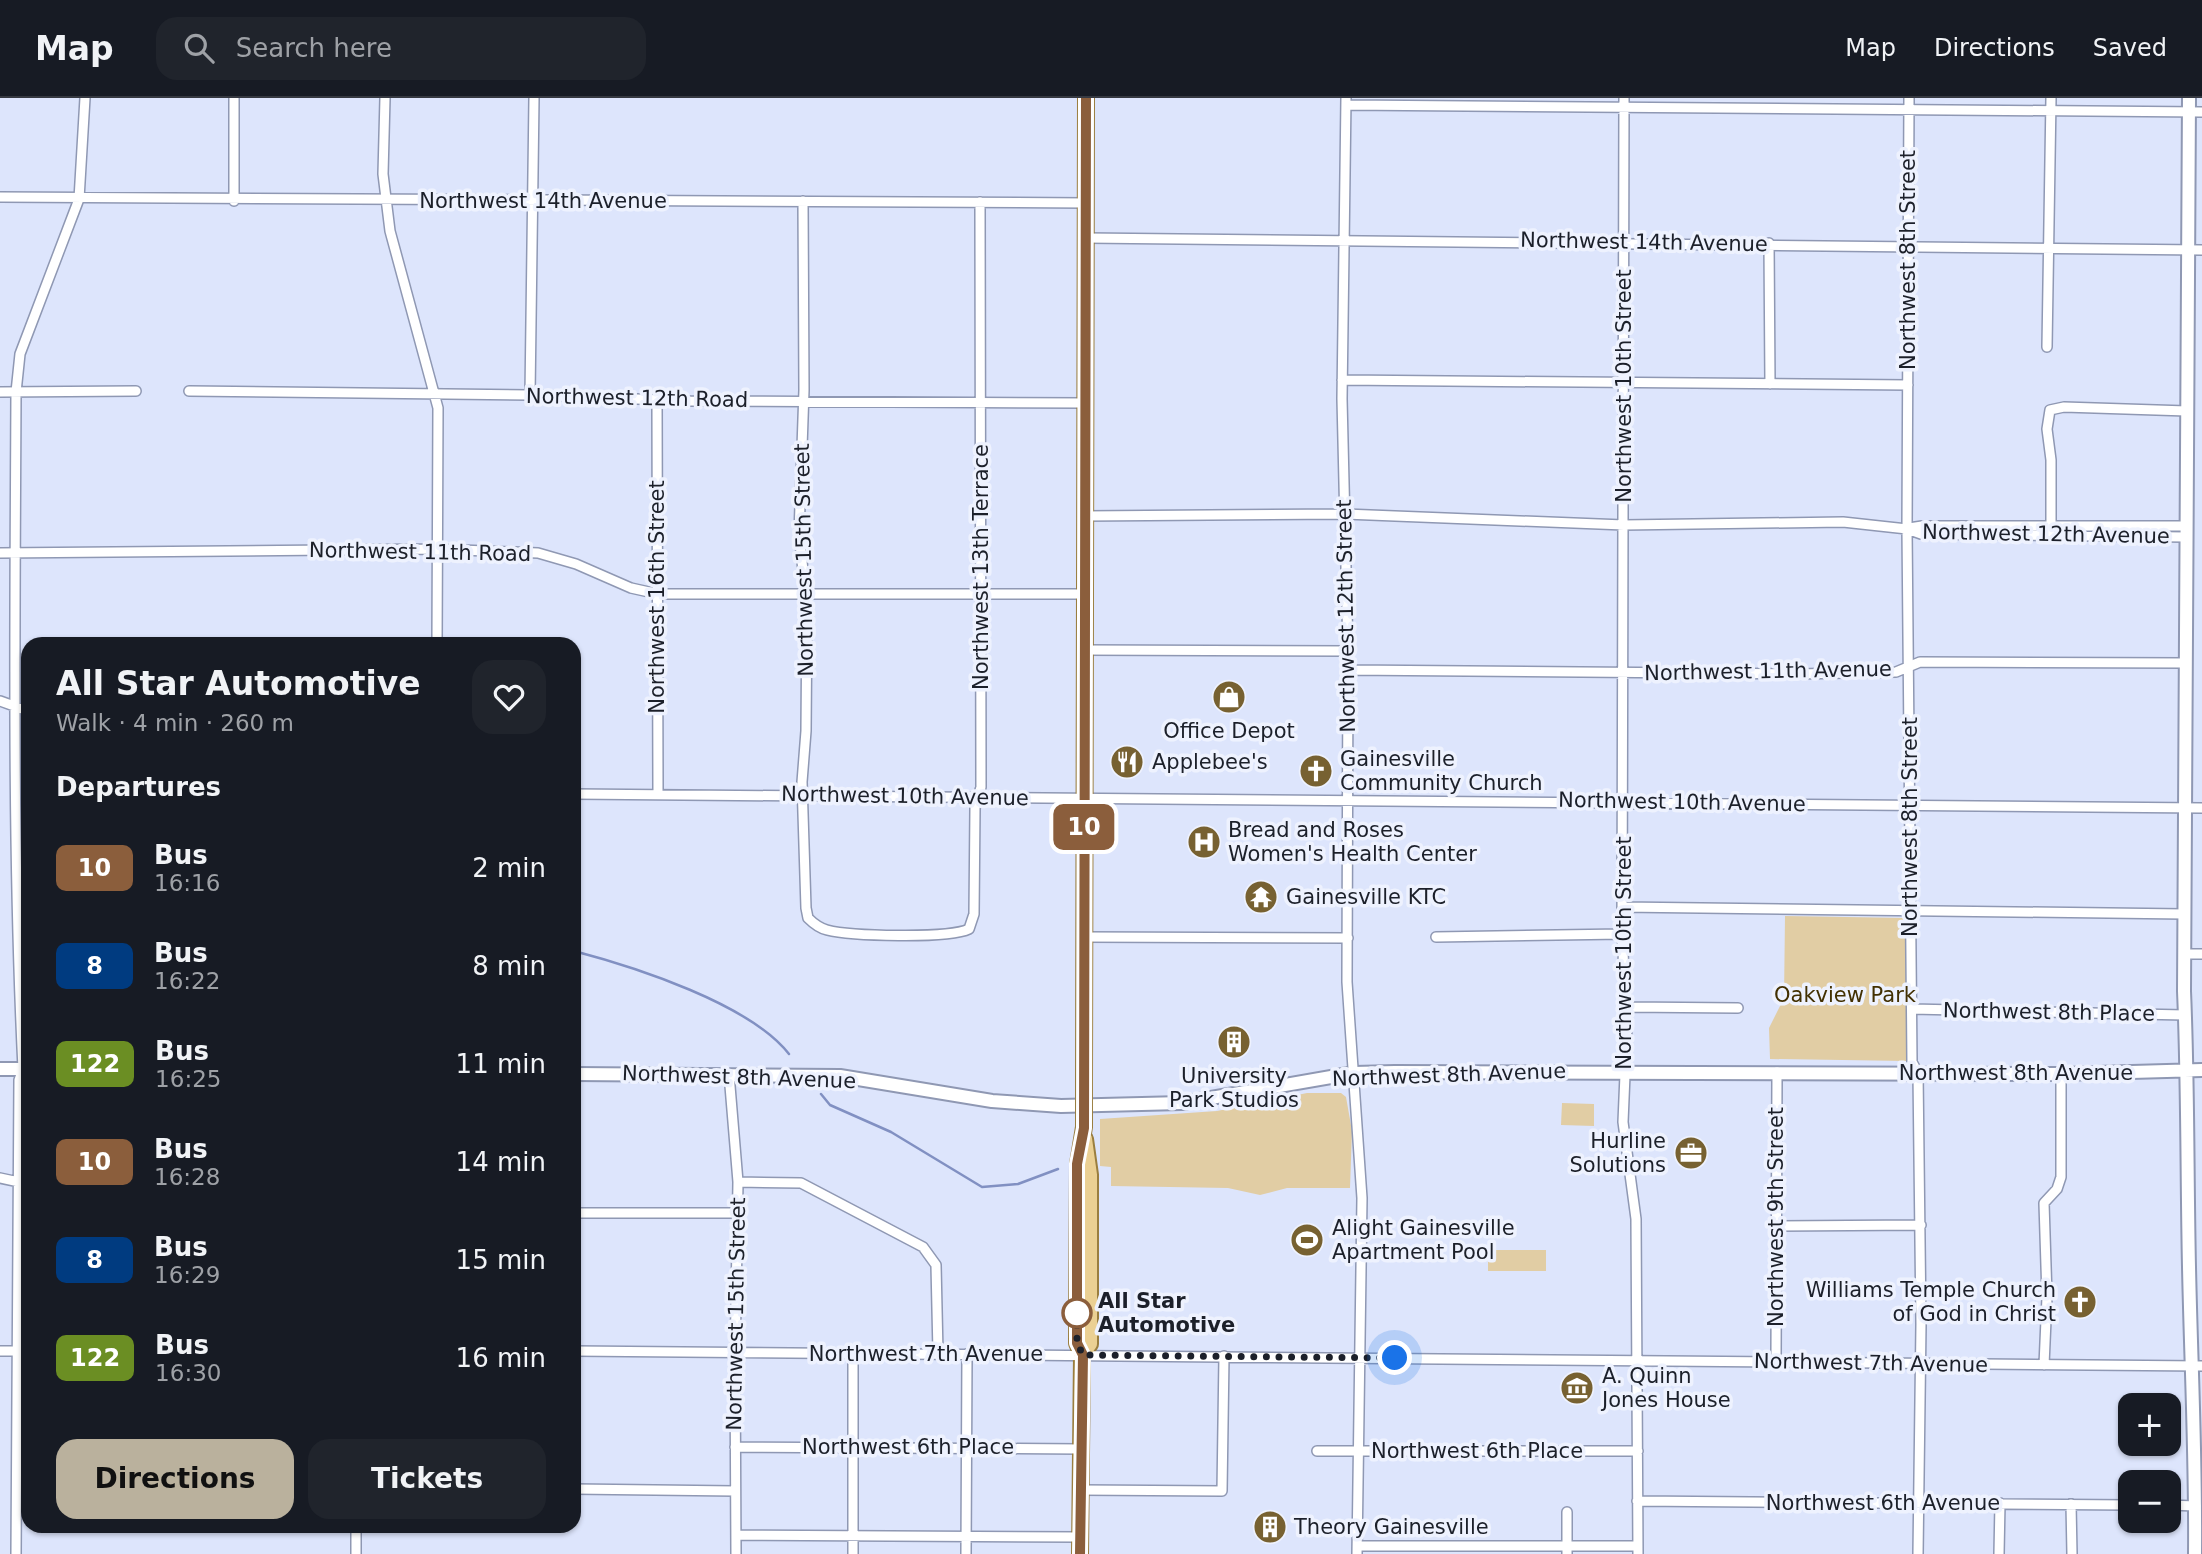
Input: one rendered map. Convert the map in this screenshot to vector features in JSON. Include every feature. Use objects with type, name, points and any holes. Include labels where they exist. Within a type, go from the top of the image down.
[{"type":"main road","points":[[1080,1554],[1083,1355],[1090,1344],[1090,1175],[1084,1128],[1086,98]]},
{"type":"street","points":[[21,1020],[18,991],[15,706],[16,392],[20,354],[79,199],[85,98]]},
{"type":"street","points":[[234,98],[234,201]]},
{"type":"street","points":[[385,98],[383,174],[390,231],[438,408],[437,637]]},
{"type":"street","points":[[530,395],[534,98]]},
{"type":"street","name":"Northwest 8th Street","points":[[1909,98],[1911,249],[1907,529],[1912,805],[1912,1062],[1918,1073],[1921,1225],[1918,1554]]},
{"type":"street","points":[[2047,347],[2051,98]]},
{"type":"street","points":[[2189,98],[2195,112],[2188,249],[2184,954],[2188,1071],[2188,1245],[2198,1366],[2195,1554]]},
{"type":"street","points":[[1346,102],[1624,102],[2195,112]]},
{"type":"street","name":"Northwest 12th Street","points":[[1346,102],[1342,380],[1348,650],[1347,982],[1362,1158],[1357,1550]]},
{"type":"street","name":"Northwest 10th Street","points":[[1624,102],[1625,672],[1622,934],[1627,1007],[1624,1070],[1625,1149],[1636,1219],[1638,1550]]},
{"type":"street","name":"Northwest 14th Avenue","points":[[0,198],[386,202],[534,199],[1086,203]]},
{"type":"street","name":"Northwest 15th Street","points":[[803,201],[800,534],[808,650],[803,795],[808,919],[823,929],[837,932],[942,935],[969,929]]},
{"type":"street","name":"Northwest 13th Terrace","points":[[969,929],[974,914],[975,808],[979,796],[980,202]]},
{"type":"street","name":"Northwest 14th Avenue","points":[[1086,238],[1769,243],[1911,249],[2202,250]]},
{"type":"street","points":[[1769,243],[1770,384]]},
{"type":"street","points":[[1342,380],[1908,385]]},
{"type":"street","points":[[0,392],[136,390]]},
{"type":"street","name":"Northwest 12th Road","points":[[189,391],[433,396],[530,395],[657,400],[1085,403]]},
{"type":"street","name":"Northwest 16th Street","points":[[657,400],[657,794]]},
{"type":"street","points":[[2051,536],[2052,460],[2047,429],[2050,410],[2064,407],[2187,411]]},
{"type":"street","name":"Northwest 12th Avenue","points":[[1085,516],[1345,514],[1624,525],[1843,522],[1907,529],[1921,534],[2051,536],[2186,532]]},
{"type":"street","name":"Northwest 12th Avenue","points":[[1907,529],[1922,526],[2051,525],[2186,532]]},
{"type":"street","name":"Northwest 11th Road","points":[[0,553],[437,549],[555,556],[631,588],[658,594],[1085,594]]},
{"type":"street","points":[[1085,650],[1348,650]]},
{"type":"street","name":"Northwest 11th Avenue","points":[[1348,670],[1896,672],[1920,662],[2186,663]]},
{"type":"street","points":[[0,701],[21,708]]},
{"type":"street","name":"Northwest 10th Avenue","points":[[581,794],[2202,808]]},
{"type":"street","points":[[1622,907],[2184,914]]},
{"type":"street","points":[[1436,937],[1622,934]]},
{"type":"street","points":[[1084,937],[1348,938]]},
{"type":"street","points":[[2184,954],[2202,954]]},
{"type":"street","points":[[1627,1007],[1738,1008]]},
{"type":"street","name":"Northwest 8th Place","points":[[1912,1009],[2185,1015]]},
{"type":"street","points":[[0,1069],[21,1069]]},
{"type":"street","name":"Northwest 8th Avenue","points":[[581,1073],[840,1076],[992,1101],[1102,1105],[1182,1103],[1354,1073],[1624,1070],[2061,1074],[2202,1070]]},
{"type":"street","name":"Northwest 9th Street","points":[[1776,1362],[1777,1072]]},
{"type":"street","name":"Northwest 15th Street","points":[[729,1074],[738,1182],[736,1554]]},
{"type":"street","points":[[2044,1365],[2048,1297],[2044,1203],[2057,1189],[2061,1177],[2061,1074]]},
{"type":"street","points":[[16,1554],[16,1351],[21,1077]]},
{"type":"street","points":[[0,1178],[21,1183]]},
{"type":"street","points":[[738,1182],[801,1183],[923,1247],[936,1265],[938,1353]]},
{"type":"street","points":[[581,1213],[738,1213]]},
{"type":"street","points":[[1776,1226],[1921,1225]]},
{"type":"street","points":[[0,1351],[21,1351]]},
{"type":"street","name":"Northwest 7th Avenue","points":[[581,1351],[2198,1366]]},
{"type":"street","points":[[853,1353],[853,1554]]},
{"type":"street","points":[[966,1554],[967,1354]]},
{"type":"street","points":[[1081,1490],[1222,1491],[1224,1356]]},
{"type":"street","name":"Northwest 6th Place","points":[[735,1447],[1082,1449]]},
{"type":"street","name":"Northwest 6th Place","points":[[1317,1451],[1637,1451]]},
{"type":"street","points":[[16,1484],[21,1484]]},
{"type":"street","points":[[581,1489],[735,1491]]},
{"type":"street","name":"Northwest 6th Avenue","points":[[1637,1501],[1918,1501],[2118,1505]]},
{"type":"street","points":[[1999,1554],[2000,1503]]},
{"type":"street","points":[[2071,1504],[2072,1554]]},
{"type":"street","points":[[2181,1505],[2196,1506]]},
{"type":"street","points":[[1567,1512],[1567,1550]]},
{"type":"street","points":[[356,1533],[356,1554]]},
{"type":"street","points":[[736,1535],[1080,1537]]},
{"type":"street","points":[[1357,1550],[1638,1550]]},
{"type":"green space","name":"Oakview Park","points":[[1785,916],[1906,918],[1906,1061],[1770,1059],[1769,1028],[1784,998]]},
{"type":"green space","points":[[1307,1093],[1341,1093],[1346,1097],[1352,1131],[1350,1188],[1287,1188],[1260,1195],[1228,1188],[1111,1186],[1111,1167],[1100,1166],[1100,1119],[1217,1111]]},
{"type":"green space","points":[[1562,1103],[1594,1104],[1594,1126],[1561,1125]]},
{"type":"green space","points":[[1488,1250],[1546,1250],[1546,1271],[1488,1271]]},
{"type":"waterway","points":[[581,953],[659,977],[720,1004],[748,1019],[789,1054]]},
{"type":"waterway","points":[[821,1094],[830,1105],[891,1132],[982,1187],[1018,1184],[1058,1169]]},
{"type":"bus line","name":"10","points":[[1080,1554],[1083,1355],[1077,1343],[1077,1164],[1084,1128],[1086,98]]},
{"type":"place","name":"Office Depot","points":[[1229,697]]},
{"type":"place","name":"Applebee's","points":[[1127,762]]},
{"type":"place","name":"Gainesville Community Church","points":[[1316,771]]},
{"type":"place","name":"Bread and Roses Women's Health Center","points":[[1204,842]]},
{"type":"place","name":"Gainesville KTC","points":[[1261,897]]},
{"type":"place","name":"University Park Studios","points":[[1234,1042]]},
{"type":"place","name":"Hurline Solutions","points":[[1691,1153]]},
{"type":"place","name":"Alight Gainesville Apartment Pool","points":[[1307,1240]]},
{"type":"place","name":"Williams Temple Church of God in Christ","points":[[2080,1302]]},
{"type":"place","name":"All Star Automotive","points":[[1077,1313]]},
{"type":"place","name":"A. Quinn Jones House","points":[[1577,1388]]},
{"type":"place","name":"Theory Gainesville","points":[[1270,1527]]},
{"type":"route","points":[[1077,1313],[1077,1343],[1083,1355],[1395,1358]]}]
